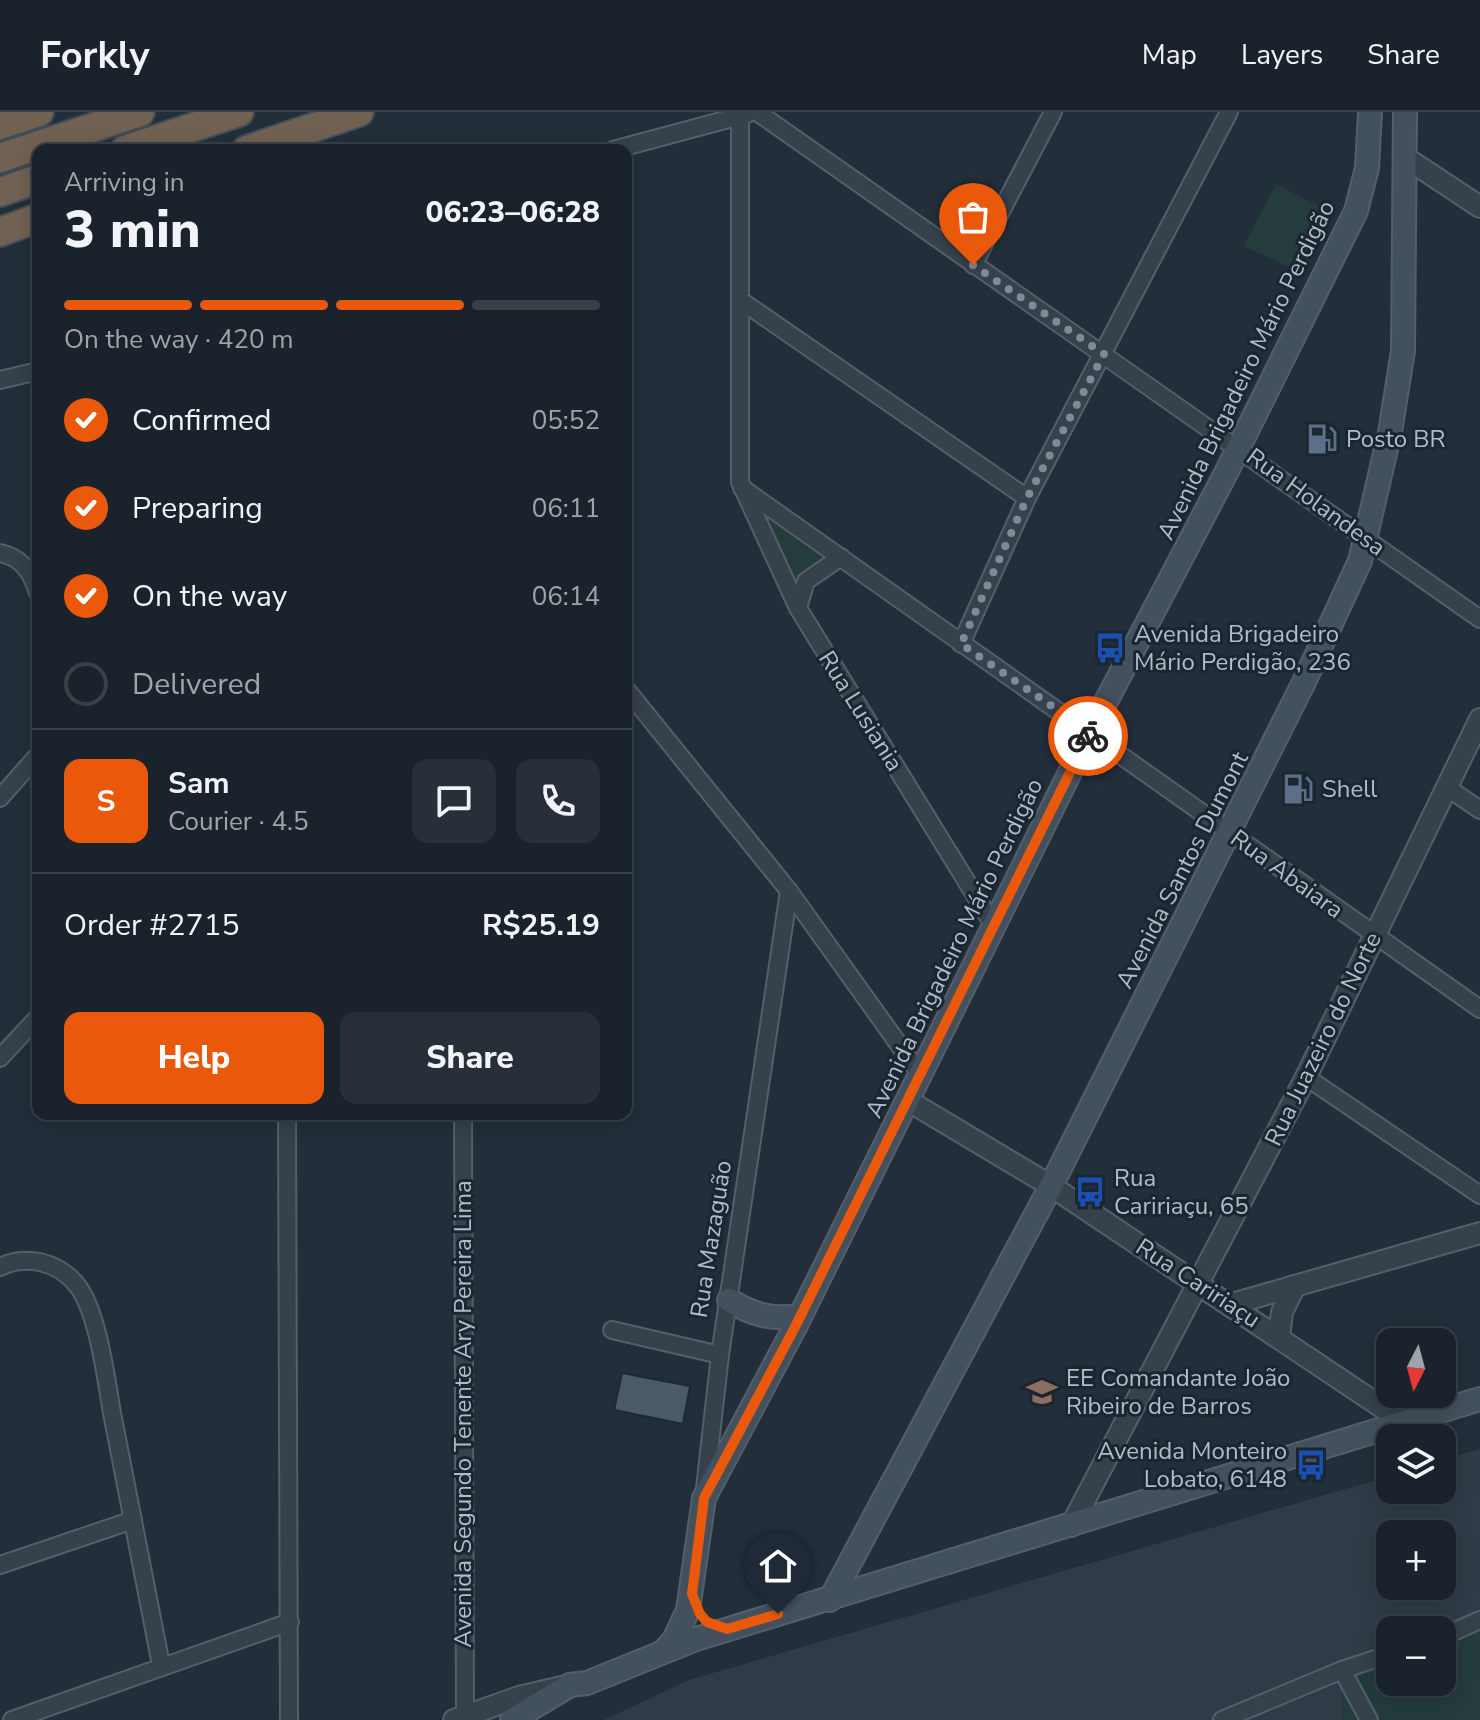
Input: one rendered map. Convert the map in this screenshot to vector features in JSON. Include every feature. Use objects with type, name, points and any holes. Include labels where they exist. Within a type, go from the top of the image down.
[{"type":"highway","points":[[0,125],[39,112]]},
{"type":"highway","points":[[43,144],[140,112]]},
{"type":"highway","points":[[143,144],[239,112]]},
{"type":"highway","points":[[265,144],[359,112]]},
{"type":"highway","points":[[0,158],[32,147]]},
{"type":"highway","points":[[0,192],[32,181]]},
{"type":"highway","points":[[0,232],[32,220]]},
{"type":"main road","name":"Avenida Brigadeiro Mário Perdigão","points":[[704,1498],[800,1316],[1090,732],[1239,447],[1356,211],[1367,168],[1370,112]]},
{"type":"main road","name":"Avenida Santos Dumont","points":[[830,1600],[1051,1186],[1230,833],[1304,682],[1367,539],[1390,432],[1403,351],[1405,112]]},
{"type":"main road","points":[[729,1300],[744,1310],[774,1319],[800,1316]]},
{"type":"main road","points":[[512,1720],[579,1684],[727,1629],[1480,1399]]},
{"type":"main road","name":"Rua Mazaguão","points":[[664,1651],[682,1625],[692,1594],[704,1498]]},
{"type":"main road","points":[[692,1594],[694,1605],[707,1622],[727,1629]]},
{"type":"main road","points":[[532,1720],[579,1684]]},
{"type":"street","points":[[973,265],[1053,112]]},
{"type":"street","points":[[961,644],[1027,498],[1229,112]]},
{"type":"street","points":[[632,145],[751,113]]},
{"type":"street","name":"Rua Holandesa","points":[[751,113],[1239,447],[1480,619]]},
{"type":"street","name":"Rua Lusiania","points":[[751,113],[740,300],[738,463],[742,488],[798,608],[994,926]]},
{"type":"street","points":[[1406,158],[1480,207]]},
{"type":"street","points":[[740,300],[1027,498]]},
{"type":"street","points":[[0,380],[32,372]]},
{"type":"street","name":"Rua Abaiara","points":[[742,488],[1480,1009]]},
{"type":"street","points":[[0,553],[20,561],[32,575]]},
{"type":"street","points":[[798,608],[806,581],[841,557]]},
{"type":"street","points":[[632,696],[789,891],[920,1074]]},
{"type":"street","name":"Rua Juazeiro do Norte","points":[[1071,1526],[1306,1077],[1480,719]]},
{"type":"street","points":[[0,798],[32,762]]},
{"type":"street","points":[[1448,788],[1480,810]]},
{"type":"street","name":"Rua Mazaguão","points":[[704,1498],[720,1355],[789,891]]},
{"type":"street","points":[[0,1058],[32,1023]]},
{"type":"street","points":[[1306,1077],[1476,1192],[1480,1210]]},
{"type":"street","name":"Rua Caririaçu","points":[[907,1100],[1051,1186],[1232,1304],[1404,1422]]},
{"type":"street","points":[[287,1120],[289,1720]]},
{"type":"street","name":"Avenida Segundo Tenente Ary Pereira Lima","points":[[460,1717],[463,1120]]},
{"type":"street","points":[[1232,1304],[1479,1229]]},
{"type":"street","points":[[0,1267],[11,1261],[36,1261],[61,1269],[79,1287],[104,1372],[161,1665]]},
{"type":"street","points":[[1279,1336],[1282,1312],[1295,1286]]},
{"type":"street","points":[[612,1330],[720,1355]]},
{"type":"street","points":[[0,1565],[133,1520]]},
{"type":"street","points":[[1456,1631],[1480,1620]]},
{"type":"street","points":[[12,1720],[290,1622]]},
{"type":"street","points":[[1222,1720],[1376,1659]]},
{"type":"street","points":[[1342,1670],[1369,1720]]},
{"type":"street","points":[[460,1717],[519,1697],[579,1684]]},
{"type":"shaded area","points":[[1480,1449],[1480,1720],[604,1720],[689,1680],[1376,1480],[1376,1504],[1456,1504],[1456,1456]]},
{"type":"green space","points":[[1276,184],[1329,211],[1304,274],[1244,246]]},
{"type":"green space","points":[[761,508],[835,559],[808,569],[797,594]]},
{"type":"green space","points":[[1480,1619],[1480,1720],[1342,1720],[1342,1670],[1376,1657],[1376,1696],[1456,1696],[1456,1628]]},
{"type":"building","points":[[622,1373],[690,1386],[683,1424],[614,1410]]},
{"type":"way so far","points":[[973,265],[1104,354],[1027,498],[961,644],[1090,732],[1088,736]]},
{"type":"place","name":"Posto BR","points":[[1322,439]]},
{"type":"place","name":"Avenida Brigadeiro Mário Perdigão, 236","points":[[1110,648]]},
{"type":"place","name":"Shell","points":[[1298,789]]},
{"type":"place","name":"Rua Caririaçu, 65","points":[[1090,1192]]},
{"type":"place","name":"EE Comandante João Ribeiro de Barros","points":[[1042,1392]]},
{"type":"place","name":"Avenida Monteiro Lobato, 6148","points":[[1311,1465]]},
{"type":"route","points":[[778,1614],[727,1629],[707,1622],[694,1605],[692,1594],[704,1498],[795,1327],[1088,736]]}]
